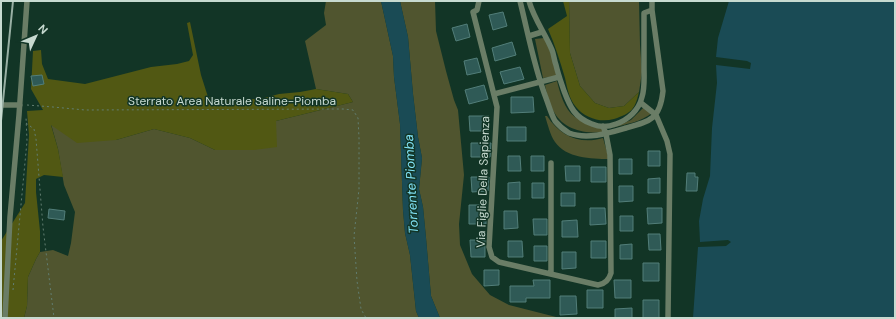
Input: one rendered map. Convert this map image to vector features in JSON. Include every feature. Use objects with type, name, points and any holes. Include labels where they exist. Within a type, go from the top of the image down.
[{"type":"street","points":[[5,318],[10,217],[27,1]]},
{"type":"street","name":"Via Figlie Della Sapienza","points":[[478,1],[477,10],[473,12],[497,107],[489,247],[492,256],[499,262],[598,285],[601,285],[609,279],[610,156],[606,134]]},
{"type":"street","points":[[520,1],[540,82],[552,114],[561,127],[568,132],[586,136],[606,134],[644,123],[656,115],[662,103],[663,91],[652,1]]},
{"type":"street","points":[[529,1],[531,10],[552,50],[559,78],[568,104],[573,112],[580,118],[594,125],[603,126],[611,126],[629,117],[641,102],[644,82],[644,13],[652,10]]},
{"type":"street","points":[[529,36],[542,32]]},
{"type":"street","points":[[494,94],[559,78]]},
{"type":"street","points":[[641,102],[656,115],[667,141],[670,154],[669,317]]},
{"type":"street","points":[[1,104],[20,105]]},
{"type":"street","points":[[603,126],[606,134]]},
{"type":"street","points":[[551,163],[551,274]]},
{"type":"path","name":"Sterrato Area Naturale Saline-Piomba","points":[[20,105],[85,110],[353,110],[358,118],[359,138],[358,189],[354,236],[357,282],[361,309],[366,318]]},
{"type":"path","points":[[13,295],[26,141],[26,123],[34,129],[36,139],[54,318]]},
{"type":"green space","points":[[326,1],[381,1],[393,56],[400,124],[405,233],[410,255],[416,311],[419,318],[24,318],[27,306],[28,277],[40,252],[53,250],[68,256],[71,243],[75,212],[64,185],[58,149],[51,124],[116,140],[154,129],[190,138],[215,150],[276,121],[353,102],[348,94],[316,89],[305,41],[326,25],[324,13]]},
{"type":"green space","points":[[400,1],[435,1],[436,31],[458,110],[464,175],[459,224],[460,245],[472,274],[490,295],[509,305],[560,318],[440,318],[431,296],[423,207],[419,189],[422,158],[413,94],[408,37]]},
{"type":"green space","points":[[563,1],[569,1],[570,53],[580,86],[595,103],[609,108],[624,106],[639,92],[632,110],[625,115],[609,120],[593,119],[580,111],[572,100],[548,29],[567,16]]},
{"type":"green space","points":[[569,1],[639,1],[642,72],[639,92],[624,106],[609,108],[595,103],[580,86],[570,53]]},
{"type":"green space","points":[[190,22],[201,75],[208,97],[234,101],[264,98],[279,94],[316,89],[348,94],[353,102],[276,121],[277,147],[253,150],[215,150],[190,138],[154,129],[116,140],[77,143],[51,125],[58,149],[63,177],[44,175],[36,179],[40,252],[28,277],[27,306],[24,318],[1,318],[1,241],[25,203],[29,135],[27,111],[43,110],[31,89],[33,51],[41,50],[42,64],[48,79],[85,84],[151,67],[189,61],[193,55],[187,23]]},
{"type":"green space","points":[[544,38],[549,47],[557,76],[543,78],[535,39]]},
{"type":"green space","points":[[557,81],[563,100],[571,114],[575,117],[602,127],[604,132],[576,130],[563,123],[558,118],[548,99],[545,85]]},
{"type":"green space","points":[[644,107],[652,113],[638,121],[612,128],[631,120]]},
{"type":"green space","points":[[545,116],[547,116],[564,134],[571,137],[586,140],[603,138],[609,159],[587,158],[572,154],[560,147],[553,139]]},
{"type":"water","name":"Torrente Piomba","points":[[381,1],[400,1],[408,37],[413,94],[422,158],[419,189],[423,207],[431,296],[440,318],[419,318],[416,311],[410,255],[405,233],[400,124],[393,56]]},
{"type":"water","points":[[729,1],[895,1],[895,318],[693,318],[698,247],[726,246],[731,242],[728,240],[700,242],[699,221],[703,199],[710,176],[712,128],[717,83],[716,65],[750,69],[751,63],[747,61],[716,57],[718,38]]},
{"type":"building","points":[[503,12],[507,26],[493,30],[489,15]]},
{"type":"building","points":[[467,24],[470,37],[456,41],[452,28]]},
{"type":"building","points":[[512,42],[516,55],[495,61],[492,48]]},
{"type":"building","points":[[477,58],[481,72],[467,75],[464,61]]},
{"type":"building","points":[[520,67],[524,79],[504,84],[500,72]]},
{"type":"building","points":[[42,75],[44,84],[33,86],[31,76]]},
{"type":"building","points":[[484,85],[488,99],[469,104],[465,90]]},
{"type":"building","points":[[511,97],[533,97],[534,112],[511,113]]},
{"type":"building","points":[[469,116],[489,116],[489,131],[470,131]]},
{"type":"building","points":[[507,127],[526,127],[526,141],[507,141]]},
{"type":"building","points":[[471,143],[491,143],[490,157],[471,157]]},
{"type":"building","points":[[648,151],[660,151],[660,166],[648,166]]},
{"type":"building","points":[[508,156],[520,156],[521,171],[508,171]]},
{"type":"building","points":[[531,156],[544,156],[544,171],[531,171]]},
{"type":"building","points":[[619,159],[632,159],[632,174],[619,174]]},
{"type":"building","points":[[565,166],[580,166],[580,181],[566,181]]},
{"type":"building","points":[[591,167],[606,167],[606,182],[591,182]]},
{"type":"building","points":[[687,173],[695,173],[695,177],[698,177],[697,191],[686,191]]},
{"type":"building","points":[[471,177],[489,177],[488,191],[472,192]]},
{"type":"building","points":[[660,178],[660,193],[648,193],[648,179]]},
{"type":"building","points":[[520,182],[520,199],[508,199],[508,183]]},
{"type":"building","points":[[532,183],[544,183],[544,198],[532,198]]},
{"type":"building","points":[[619,186],[633,186],[633,201],[619,202]]},
{"type":"building","points":[[561,193],[575,193],[575,206],[561,206]]},
{"type":"building","points":[[469,205],[486,205],[486,224],[469,224]]},
{"type":"building","points":[[590,208],[605,208],[606,224],[590,225]]},
{"type":"building","points":[[647,208],[662,208],[662,223],[648,224]]},
{"type":"building","points":[[49,209],[65,211],[64,220],[48,218]]},
{"type":"building","points":[[504,211],[517,211],[518,228],[504,229]]},
{"type":"building","points":[[620,216],[633,216],[633,231],[620,231]]},
{"type":"building","points":[[533,219],[547,219],[547,235],[534,235]]},
{"type":"building","points":[[577,220],[578,237],[562,237],[562,221]]},
{"type":"building","points":[[648,234],[660,234],[661,250],[649,250]]},
{"type":"building","points":[[470,240],[485,240],[485,257],[471,257]]},
{"type":"building","points":[[508,241],[522,241],[523,257],[508,257]]},
{"type":"building","points":[[591,241],[606,241],[606,258],[591,258]]},
{"type":"building","points":[[632,244],[632,259],[620,259],[620,245]]},
{"type":"building","points":[[534,246],[547,246],[547,261],[534,261]]},
{"type":"building","points":[[562,252],[576,252],[576,268],[562,269]]},
{"type":"building","points":[[643,263],[659,263],[659,281],[643,281]]},
{"type":"building","points":[[484,270],[499,270],[499,285],[484,286]]},
{"type":"building","points":[[533,280],[550,280],[550,298],[526,298],[526,302],[510,302],[510,286],[534,286]]},
{"type":"building","points":[[614,280],[631,280],[631,298],[615,298]]},
{"type":"building","points":[[587,290],[603,290],[603,308],[587,308]]},
{"type":"building","points":[[560,296],[576,296],[577,314],[560,315]]},
{"type":"building","points":[[643,300],[659,300],[659,318],[643,318]]},
{"type":"building","points":[[632,308],[632,318],[615,318],[615,309]]},
{"type":"railway","points":[[1,121],[13,1]]}]
